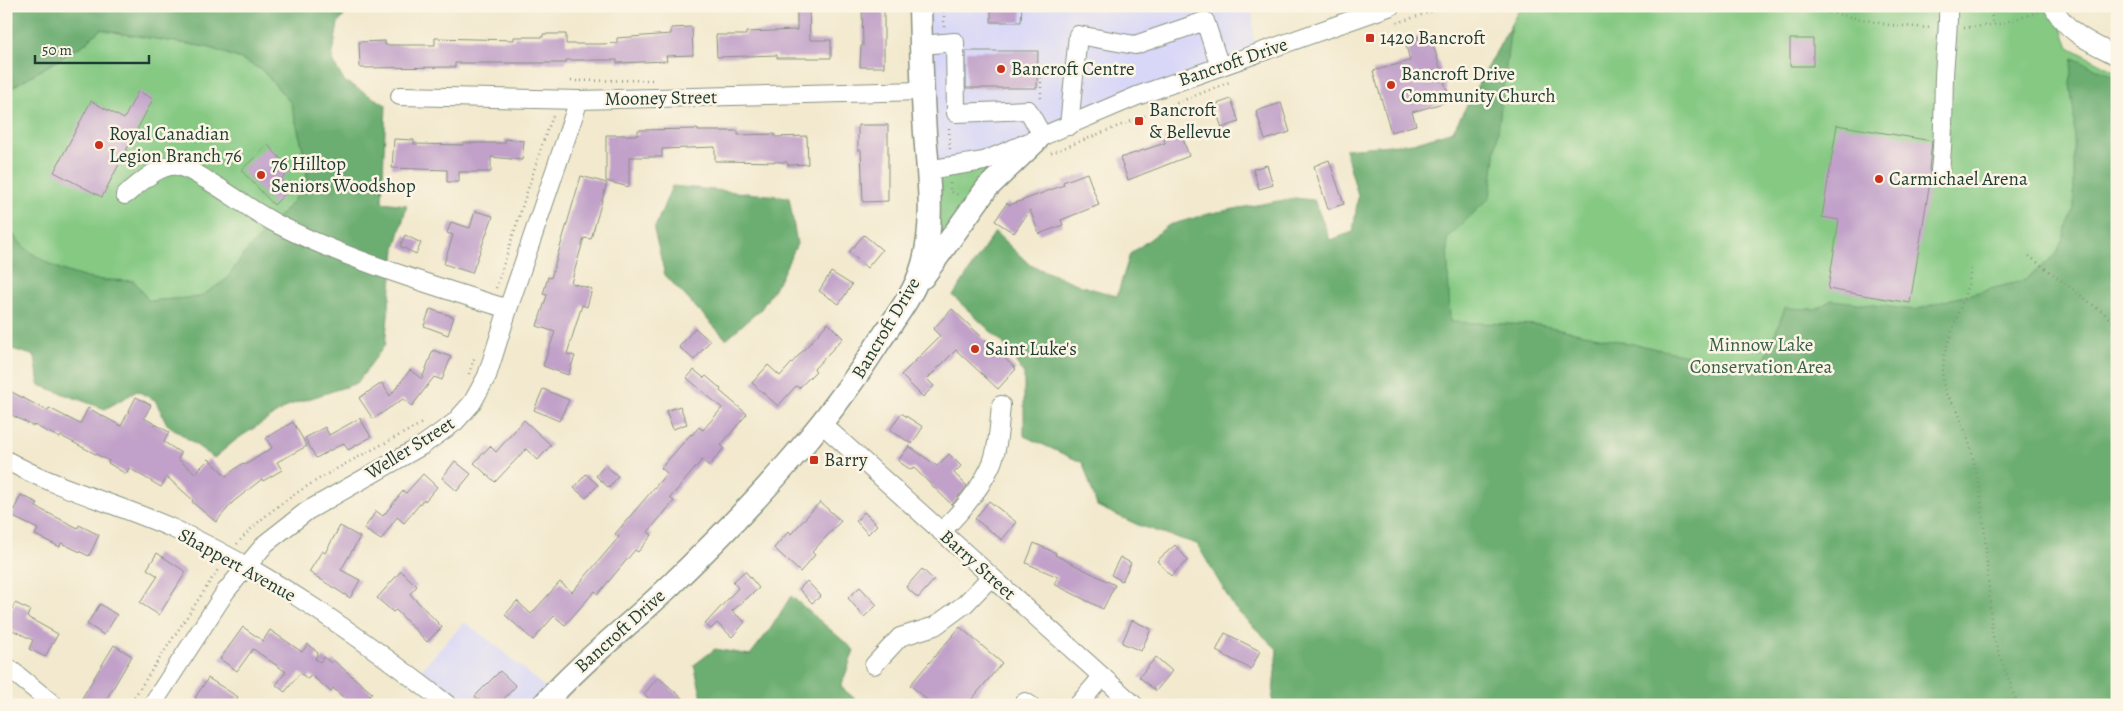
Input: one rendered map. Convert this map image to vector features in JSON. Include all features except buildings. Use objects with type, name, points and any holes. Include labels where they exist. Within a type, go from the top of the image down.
[{"type":"main road","points":[[920,6],[922,91],[927,170]]},
{"type":"main road","points":[[913,290],[987,188],[1042,144]]},
{"type":"main road","name":"Bancroft Drive","points":[[543,705],[573,674],[676,580],[762,492],[822,424],[846,392],[913,290],[923,264],[930,220],[927,170]]},
{"type":"street","points":[[1940,170],[1944,141],[1944,74],[1949,29],[1948,6]]},
{"type":"street","points":[[2053,7],[2066,26],[2078,35],[2117,56]]},
{"type":"street","name":"Bancroft Drive","points":[[927,170],[984,161],[1042,144],[1069,126],[1137,96],[1220,67],[1393,15]]},
{"type":"street","points":[[1069,126],[1078,35],[1135,45],[1204,20],[1220,67]]},
{"type":"street","points":[[921,45],[955,42],[956,113],[1028,110],[1042,144]]},
{"type":"street","name":"Mooney Street","points":[[400,96],[579,100],[922,91]]},
{"type":"street","name":"Weller Street","points":[[152,705],[226,591],[266,543],[307,511],[423,445],[455,422],[480,392],[487,376],[500,307],[579,100]]},
{"type":"street","points":[[125,195],[149,176],[170,166],[180,167],[224,190],[278,225],[326,246],[378,266],[500,307]]},
{"type":"street","points":[[942,532],[960,514],[993,461],[1001,404]]},
{"type":"street","name":"Barry Street","points":[[822,424],[1134,705]]},
{"type":"street","name":"Shappert Avenue","points":[[6,460],[39,478],[67,490],[96,499],[174,530],[246,566],[313,607],[368,645],[448,705]]},
{"type":"street","points":[[874,665],[900,637],[935,626],[965,604],[991,577]]},
{"type":"street","points":[[6,666],[54,705]]},
{"type":"street","points":[[1078,705],[1102,677]]},
{"type":"path","points":[[1393,15],[1448,6]]},
{"type":"path","points":[[1800,6],[1889,25],[1949,29],[1993,25],[2053,7]]},
{"type":"path","points":[[1990,6],[1993,25]]},
{"type":"path","points":[[1041,70],[1041,98]]},
{"type":"path","points":[[1042,144],[1238,79]]},
{"type":"path","points":[[500,307],[542,142],[555,114]]},
{"type":"path","points":[[2029,256],[2105,314],[2117,327]]},
{"type":"path","points":[[1971,269],[1969,282],[1944,355],[1942,379],[1946,394],[1957,408],[1971,448],[1980,491],[1992,634],[2018,705]]},
{"type":"path","points":[[468,376],[474,358]]},
{"type":"path","points":[[129,705],[227,556],[262,520],[303,488],[431,418]]},
{"type":"shaded area","points":[[922,6],[1252,6],[1255,56],[1038,140],[929,171]]},
{"type":"shaded area","points":[[464,622],[489,640],[566,705],[450,705],[415,677]]},
{"type":"green space","points":[[6,6],[350,6],[338,23],[332,60],[344,81],[386,105],[382,202],[407,205],[395,249],[385,345],[357,383],[290,405],[237,439],[214,458],[167,424],[155,400],[137,391],[105,409],[39,385],[35,356],[6,347],[6,220],[19,242],[29,251],[67,272],[92,279],[134,281],[149,301],[200,297],[226,280],[246,252],[289,206],[308,182],[304,153],[291,103],[262,70],[241,59],[207,47],[101,29],[83,45],[14,86],[6,95]]},
{"type":"green space","name":"Minnow Lake Conservation Area","points":[[1521,6],[2053,6],[2069,47],[2117,72],[2117,705],[1221,576],[1453,131]]},
{"type":"green space","name":"Minnow Lake Conservation Area","points":[[1511,25],[1490,197],[1447,239],[1450,322],[1540,325],[1761,370],[1785,308],[1815,309],[1832,300],[1915,310],[2025,280],[2057,254],[2074,208],[2074,114],[2070,84],[2073,58],[2117,78],[2117,705],[1272,705],[1277,649],[1235,609],[1197,544],[1138,525],[1097,506],[1083,463],[1024,436],[1024,374],[1003,343],[953,296],[995,232],[1030,265],[1082,286],[1117,296],[1130,254],[1169,225],[1212,213],[1295,198],[1314,200],[1330,240],[1353,232],[1358,196],[1345,149],[1413,143],[1453,131]]},
{"type":"green space","points":[[101,29],[207,47],[241,59],[262,70],[291,103],[304,153],[308,182],[289,206],[246,252],[226,280],[200,297],[149,301],[134,281],[92,279],[67,272],[29,251],[19,242],[6,220],[6,95],[14,86],[83,45]]},
{"type":"green space","points":[[1038,140],[925,264],[929,171]]},
{"type":"green space","points":[[672,186],[789,197],[797,244],[780,279],[761,309],[726,339],[665,275],[654,230]]},
{"type":"green space","points":[[791,596],[854,650],[841,687],[862,705],[701,705],[702,698],[694,665],[715,649],[750,655],[771,628]]},
{"type":"place","name":"1420 Bancroft","points":[[1370,38]]},
{"type":"place","name":"Bancroft Centre","points":[[1001,69]]},
{"type":"place","name":"Bancroft Drive Community Church","points":[[1391,85]]},
{"type":"place","name":"Bancroft & Bellevue","points":[[1139,121]]},
{"type":"place","name":"Royal Canadian Legion Branch 76","points":[[99,145]]},
{"type":"place","name":"76 Hilltop Seniors Woodshop","points":[[261,175]]},
{"type":"place","name":"Carmichael Arena","points":[[1879,179]]},
{"type":"place","name":"Saint Luke's","points":[[975,349]]},
{"type":"place","name":"Barry","points":[[814,460]]}]
